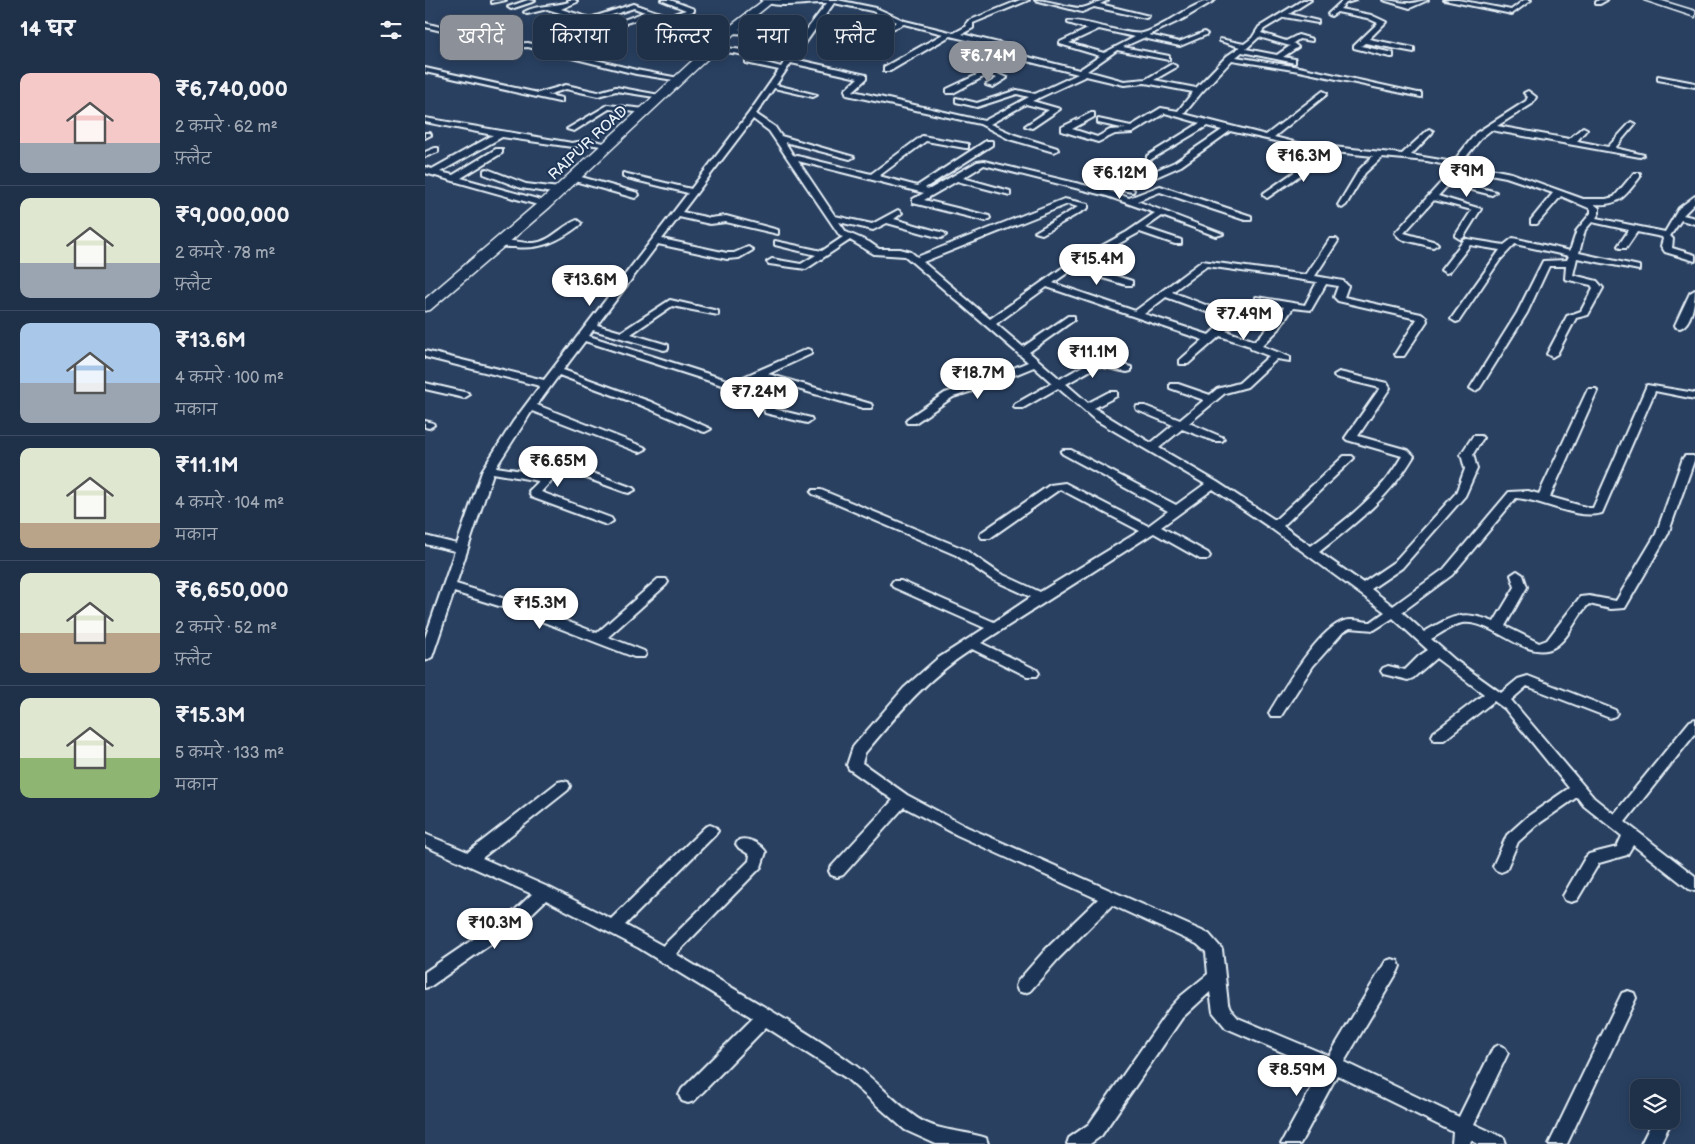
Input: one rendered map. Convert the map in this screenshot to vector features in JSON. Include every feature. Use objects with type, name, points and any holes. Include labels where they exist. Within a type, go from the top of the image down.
[{"type":"main road","name":"RAIPUR ROAD","points":[[729,33],[768,0]]},
{"type":"main road","points":[[1651,0],[1695,13]]},
{"type":"main road","name":"RAIPUR ROAD","points":[[425,307],[559,192],[700,60]]},
{"type":"street","points":[[495,2],[503,0]]},
{"type":"street","points":[[511,8],[531,0],[545,5],[544,7]]},
{"type":"street","points":[[555,10],[574,2],[571,0]]},
{"type":"street","points":[[664,0],[692,10],[680,15]]},
{"type":"street","points":[[768,0],[790,3],[813,0],[832,1],[878,10],[903,22],[1013,49],[1014,55],[1018,57],[1125,83],[1148,81],[1198,91]]},
{"type":"street","points":[[887,69],[951,35],[971,27],[970,22],[1026,0]]},
{"type":"street","points":[[1038,0],[1081,10],[1101,2],[1146,16]]},
{"type":"street","points":[[1179,113],[1230,58],[1255,39],[1261,28],[1306,0]]},
{"type":"street","points":[[1329,16],[1344,2],[1353,0]]},
{"type":"street","points":[[1387,0],[1410,6],[1425,0]]},
{"type":"street","points":[[1447,0],[1512,12],[1528,0]]},
{"type":"street","points":[[807,34],[832,1]]},
{"type":"street","points":[[985,123],[1084,72],[1116,48],[1181,18],[1207,1]]},
{"type":"street","points":[[527,12],[544,7],[572,15]]},
{"type":"street","points":[[605,15],[630,7],[661,15]]},
{"type":"street","points":[[1335,10],[1361,14],[1384,22],[1356,47],[1390,55]]},
{"type":"street","points":[[627,21],[653,12]]},
{"type":"street","points":[[1282,14],[1316,22]]},
{"type":"street","points":[[1352,24],[1361,14]]},
{"type":"street","points":[[894,26],[903,22]]},
{"type":"street","points":[[1070,22],[1094,28]]},
{"type":"street","points":[[425,25],[440,29]]},
{"type":"street","points":[[1105,55],[1062,43],[1094,28],[1103,27],[1141,37],[1180,44],[1205,34]]},
{"type":"street","points":[[732,30],[739,30]]},
{"type":"street","points":[[1257,34],[1294,47],[1278,57]]},
{"type":"street","points":[[1287,43],[1298,37],[1310,40]]},
{"type":"street","points":[[1221,40],[1243,49],[1299,62]]},
{"type":"street","points":[[1363,40],[1411,50]]},
{"type":"street","points":[[523,44],[539,46],[636,72],[680,79]]},
{"type":"street","points":[[1116,48],[1165,58]]},
{"type":"street","points":[[729,50],[755,54],[756,56],[749,61],[782,69]]},
{"type":"street","points":[[950,91],[984,72],[1018,57]]},
{"type":"street","points":[[1230,58],[1307,71],[1418,95]]},
{"type":"street","points":[[425,657],[489,470],[518,422],[752,115],[789,60],[863,77],[849,90],[850,93],[985,123],[985,125],[1000,132],[1054,150]]},
{"type":"street","points":[[1148,81],[1172,66]]},
{"type":"street","points":[[425,70],[559,100]]},
{"type":"street","points":[[984,72],[1003,78],[990,85]]},
{"type":"street","points":[[1661,78],[1695,85]]},
{"type":"street","points":[[773,86],[813,95]]},
{"type":"street","points":[[541,95],[566,87],[598,94],[616,89],[661,96]]},
{"type":"street","points":[[992,100],[983,96],[999,91]]},
{"type":"street","points":[[959,100],[977,105],[1015,92],[1037,97]]},
{"type":"street","points":[[1267,138],[1323,93]]},
{"type":"street","points":[[1433,244],[1404,237],[1399,233],[1447,181],[1483,132],[1529,102],[1532,98],[1528,93]]},
{"type":"street","points":[[1025,102],[1056,109],[1029,126]]},
{"type":"street","points":[[571,129],[608,107],[645,111]]},
{"type":"street","points":[[1091,115],[1065,130],[1098,140],[1111,133],[1126,132],[1164,110],[1179,113],[1182,117],[1267,138],[1323,148],[1405,156],[1508,175],[1559,192],[1595,208],[1595,213],[1581,230],[1568,276],[1594,283],[1598,288],[1586,312],[1572,316],[1552,354]]},
{"type":"street","points":[[752,115],[766,124],[779,138],[843,234],[848,238],[866,244],[877,252],[906,253],[991,323],[1105,422],[1213,484],[1276,526],[1395,613],[1450,664],[1498,697],[1523,721],[1578,790],[1615,823],[1695,885]]},
{"type":"street","points":[[425,120],[473,131],[485,130],[574,145],[584,142],[609,145]]},
{"type":"street","points":[[1101,121],[1133,128]]},
{"type":"street","points":[[1150,158],[1206,123]]},
{"type":"street","points":[[1609,149],[1631,124]]},
{"type":"street","points":[[1490,127],[1640,155]]},
{"type":"street","points":[[1571,142],[1583,128]]},
{"type":"street","points":[[1123,188],[1178,164],[1228,129]]},
{"type":"street","points":[[1405,156],[1429,131]]},
{"type":"street","points":[[430,171],[501,134]]},
{"type":"street","points":[[874,176],[926,137],[965,146]]},
{"type":"street","points":[[779,138],[850,157]]},
{"type":"street","points":[[825,150],[837,143]]},
{"type":"street","points":[[919,188],[989,143]]},
{"type":"street","points":[[1267,195],[1305,167],[1311,158],[1323,148]]},
{"type":"street","points":[[425,155],[435,150]]},
{"type":"street","points":[[454,178],[499,151]]},
{"type":"street","points":[[1342,205],[1363,172],[1380,154]]},
{"type":"street","points":[[793,157],[931,192]]},
{"type":"street","points":[[986,218],[916,202],[984,163],[1130,201],[1219,234]]},
{"type":"street","points":[[430,171],[545,204]]},
{"type":"street","points":[[487,172],[524,186],[559,192]]},
{"type":"street","points":[[626,175],[693,192]]},
{"type":"street","points":[[1581,201],[1612,202],[1624,193],[1637,175]]},
{"type":"street","points":[[574,178],[635,196]]},
{"type":"street","points":[[955,178],[1007,193]]},
{"type":"street","points":[[1447,181],[1492,192]]},
{"type":"street","points":[[1104,182],[1144,194]]},
{"type":"street","points":[[1130,201],[1154,190],[1162,190],[1248,218]]},
{"type":"street","points":[[1533,222],[1559,192]]},
{"type":"street","points":[[1431,197],[1477,209],[1460,236]]},
{"type":"street","points":[[1665,235],[1668,234],[1683,210],[1695,199]]},
{"type":"street","points":[[917,261],[1067,201],[1085,206],[1039,232]]},
{"type":"street","points":[[833,218],[872,228],[898,212]]},
{"type":"street","points":[[991,323],[1072,266],[1161,213]]},
{"type":"street","points":[[677,214],[710,221],[726,219],[775,232]]},
{"type":"street","points":[[1679,217],[1695,220]]},
{"type":"street","points":[[1589,219],[1665,235],[1669,240],[1667,249],[1695,258]]},
{"type":"street","points":[[887,220],[941,235]]},
{"type":"street","points":[[499,243],[525,246],[545,245],[554,241],[577,223]]},
{"type":"street","points":[[1138,228],[1178,242]]},
{"type":"street","points":[[1623,246],[1634,229]]},
{"type":"street","points":[[773,262],[803,267],[848,238]]},
{"type":"street","points":[[1310,278],[1333,240]]},
{"type":"street","points":[[655,241],[727,256],[736,256],[748,250]]},
{"type":"street","points":[[1456,318],[1512,242],[1517,241],[1572,260],[1636,268]]},
{"type":"street","points":[[1446,270],[1467,242],[1506,248]]},
{"type":"street","points":[[779,243],[824,254]]},
{"type":"street","points":[[1475,388],[1522,313],[1546,263],[1572,260]]},
{"type":"street","points":[[1136,315],[1208,262],[1247,270],[1343,284],[1339,297],[1341,299],[1422,318],[1400,354]]},
{"type":"street","points":[[1072,266],[1129,283]]},
{"type":"street","points":[[1259,299],[1309,307],[1323,280]]},
{"type":"street","points":[[1045,284],[1136,315],[1214,336],[1257,345]]},
{"type":"street","points":[[1165,293],[1229,316],[1229,323],[1184,362]]},
{"type":"street","points":[[1680,325],[1695,293]]},
{"type":"street","points":[[623,335],[670,303],[715,313]]},
{"type":"street","points":[[1257,345],[1275,328],[1290,305]]},
{"type":"street","points":[[1023,352],[1071,318]]},
{"type":"street","points":[[591,326],[664,347]]},
{"type":"street","points":[[583,337],[729,384],[777,396],[777,400],[769,407],[769,411],[807,420]]},
{"type":"street","points":[[1152,448],[1224,389],[1243,385],[1281,357],[1256,349],[1257,345]]},
{"type":"street","points":[[729,384],[740,383],[807,352]]},
{"type":"street","points":[[425,354],[547,384]]},
{"type":"street","points":[[911,421],[949,395],[981,386],[1036,363]]},
{"type":"street","points":[[1019,406],[1098,363],[1127,369]]},
{"type":"street","points":[[557,371],[647,404],[705,429]]},
{"type":"street","points":[[758,374],[867,406]]},
{"type":"street","points":[[1311,551],[1369,506],[1394,477],[1408,456],[1404,452],[1351,438],[1385,388],[1339,375]]},
{"type":"street","points":[[425,386],[464,396]]},
{"type":"street","points":[[1174,386],[1212,398]]},
{"type":"street","points":[[1276,713],[1313,657],[1337,630],[1349,624],[1371,627],[1395,613],[1448,572],[1510,496],[1520,494],[1589,512],[1598,510],[1619,467],[1649,389],[1657,387],[1695,396]]},
{"type":"street","points":[[1543,499],[1592,391]]},
{"type":"street","points":[[1087,408],[1113,394]]},
{"type":"street","points":[[530,406],[640,449]]},
{"type":"street","points":[[1141,408],[1183,423],[1218,439]]},
{"type":"street","points":[[1363,589],[1399,565],[1461,494],[1471,469],[1467,454],[1477,438]]},
{"type":"street","points":[[1067,452],[1178,510]]},
{"type":"street","points":[[1276,526],[1348,458]]},
{"type":"street","points":[[1422,638],[1460,618],[1497,628],[1537,647],[1545,648],[1554,643],[1585,600],[1592,599],[1613,606],[1620,605],[1662,534],[1689,458]]},
{"type":"street","points":[[607,521],[535,495],[535,490],[565,468],[571,468],[629,490]]},
{"type":"street","points":[[489,470],[549,478]]},
{"type":"street","points":[[1213,484],[1151,529],[1041,597],[942,662],[909,691],[855,756],[856,768],[902,799],[1001,850],[1203,939],[1214,949],[1220,1004],[1222,1012],[1232,1022],[1333,1066],[1462,1136],[1497,1144]]},
{"type":"street","points":[[987,536],[1054,487],[1061,485],[1204,556]]},
{"type":"street","points":[[817,492],[960,552],[995,576],[1041,597]]},
{"type":"street","points":[[425,540],[462,549]]},
{"type":"street","points":[[1497,628],[1521,587],[1517,575]]},
{"type":"street","points":[[599,638],[663,582]]},
{"type":"street","points":[[897,584],[995,627]]},
{"type":"street","points":[[449,586],[520,608],[639,654]]},
{"type":"street","points":[[971,643],[1032,674]]},
{"type":"street","points":[[1388,671],[1408,674],[1424,658],[1437,652]]},
{"type":"street","points":[[1439,736],[1498,697],[1528,681],[1610,714]]},
{"type":"street","points":[[1615,823],[1695,724]]},
{"type":"street","points":[[469,860],[563,786]]},
{"type":"street","points":[[1501,866],[1516,836],[1548,809],[1578,790]]},
{"type":"street","points":[[837,871],[902,799]]},
{"type":"street","points":[[613,927],[710,831]]},
{"type":"street","points":[[1571,896],[1590,862],[1594,858],[1622,850],[1630,834]]},
{"type":"street","points":[[425,840],[544,892],[665,954],[852,1073],[911,1124],[942,1138],[979,1144]]},
{"type":"street","points":[[665,954],[756,862],[758,852],[744,844]]},
{"type":"street","points":[[425,981],[519,916],[544,892]]},
{"type":"street","points":[[1024,986],[1052,954],[1110,897]]},
{"type":"street","points":[[1290,1144],[1333,1066],[1393,966]]},
{"type":"street","points":[[1076,1144],[1095,1130],[1176,1012],[1217,977]]},
{"type":"street","points":[[1558,1144],[1628,998]]},
{"type":"street","points":[[688,1095],[764,1018]]},
{"type":"street","points":[[1462,1136],[1499,1053]]},
{"type":"street","points":[[1650,1144],[1658,1129]]}]
